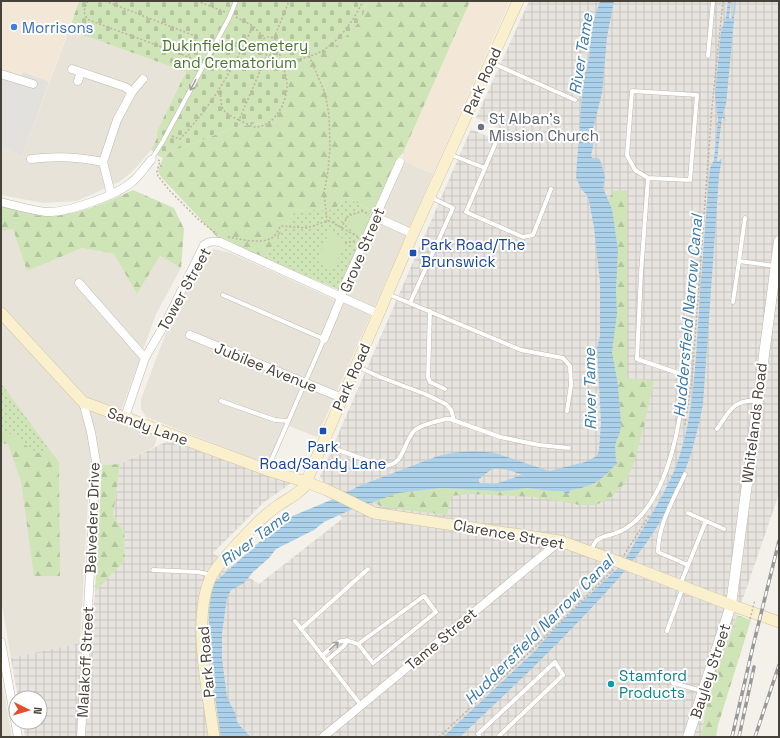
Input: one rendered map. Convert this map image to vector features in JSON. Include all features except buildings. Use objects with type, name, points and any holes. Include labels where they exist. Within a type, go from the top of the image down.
[{"type":"main road","name":"Park Road","points":[[214,737],[202,652],[204,599],[212,575],[258,522],[300,491],[306,482],[413,234],[518,1]]},
{"type":"main road","name":"Sandy Lane","points":[[1,313],[83,402],[267,470],[327,490]]},
{"type":"main road","name":"Clarence Street","points":[[327,490],[374,512],[560,541],[779,622]]},
{"type":"street","points":[[72,69],[125,87],[132,92]]},
{"type":"street","points":[[78,81],[82,72]]},
{"type":"street","points":[[1,74],[33,84]]},
{"type":"street","points":[[111,194],[103,162],[117,120],[132,92],[142,79]]},
{"type":"street","points":[[31,160],[48,157],[103,162]]},
{"type":"street","points":[[1,202],[18,207],[48,212],[79,206],[111,194],[132,181],[152,158]]},
{"type":"street","name":"Grove Street","points":[[324,339],[342,298],[344,289],[400,162]]},
{"type":"street","points":[[376,217],[413,234]]},
{"type":"street","name":"Tower Street","points":[[125,417],[145,358],[166,322],[204,246],[213,241],[224,240],[342,298],[379,314]]},
{"type":"street","name":"Whitelands Road","points":[[731,605],[779,241]]},
{"type":"street","points":[[79,283],[145,358]]},
{"type":"street","name":"Jubilee Avenue","points":[[190,335],[342,398]]},
{"type":"street","name":"Belvedere Drive","points":[[83,402],[91,432],[96,462],[89,588]]},
{"type":"street","name":"Tame Street","points":[[327,736],[560,541]]},
{"type":"street","name":"Malakoff Street","points":[[81,737],[89,588]]},
{"type":"street","name":"Bayley Street","points":[[688,737],[731,605]]},
{"type":"street","points":[[1,642],[18,737]]},
{"type":"lane","points":[[152,158],[205,64],[231,14],[236,1]]},
{"type":"lane","points":[[708,56],[713,1]]},
{"type":"lane","points":[[490,62],[575,100]]},
{"type":"lane","points":[[632,91],[697,95],[690,180],[648,178],[635,170],[627,155],[632,91]]},
{"type":"lane","points":[[496,142],[466,212],[523,237],[533,235],[551,189]]},
{"type":"lane","points":[[449,154],[485,168]]},
{"type":"lane","points":[[590,552],[596,542],[602,537],[614,534],[632,524],[643,514],[651,502],[670,459],[684,393],[684,375],[637,359],[641,273],[648,178]]},
{"type":"lane","points":[[410,303],[453,208],[430,197]]},
{"type":"lane","points":[[732,302],[745,218]]},
{"type":"lane","points":[[739,260],[776,266]]},
{"type":"lane","points":[[388,294],[521,350],[563,358],[570,366],[571,385],[567,411]]},
{"type":"lane","points":[[223,295],[324,339],[287,421],[267,470]]},
{"type":"lane","points":[[430,312],[428,377],[430,382],[445,389]]},
{"type":"lane","points":[[356,366],[446,404],[451,410],[454,420]]},
{"type":"lane","points":[[717,429],[733,407],[740,402],[747,400],[757,401]]},
{"type":"lane","points":[[221,401],[275,420],[287,421]]},
{"type":"lane","points":[[322,444],[383,466],[389,466],[396,463],[414,431],[446,419],[454,420],[500,437],[539,445],[570,448]]},
{"type":"lane","points":[[685,474],[661,527],[658,539],[658,552],[688,565]]},
{"type":"lane","points":[[688,513],[724,529]]},
{"type":"lane","points":[[667,631],[688,565],[706,521]]},
{"type":"lane","points":[[301,629],[368,569]]},
{"type":"lane","points":[[153,570],[198,572],[212,575]]},
{"type":"lane","points":[[322,656],[339,641],[347,640],[358,644],[373,663],[436,612],[424,596],[358,644]]},
{"type":"lane","points":[[294,621],[326,661],[349,695],[361,706]]},
{"type":"lane","points":[[326,661],[344,646],[347,640]]},
{"type":"lane","points":[[480,737],[478,734],[555,662],[563,675],[498,737]]},
{"type":"lane","points":[[673,683],[703,692]]},
{"type":"path","points":[[88,1],[84,12],[85,16],[89,20],[188,56],[205,64]]},
{"type":"path","points":[[105,1],[195,36],[195,44],[188,56]]},
{"type":"path","points":[[197,1],[231,14],[253,26],[264,37]]},
{"type":"path","points":[[274,38],[289,1]]},
{"type":"path","points":[[282,63],[314,55],[330,45],[343,32],[363,1]]},
{"type":"path","points":[[684,428],[692,380],[712,107],[723,1]]},
{"type":"path","points":[[166,134],[180,139],[194,126],[220,90],[253,26]]},
{"type":"path","points":[[269,36],[274,38],[278,43],[276,52],[273,54],[267,55],[262,52],[260,42],[264,37],[269,36]]},
{"type":"path","points":[[220,90],[222,106],[225,114],[255,127],[264,125],[276,116],[284,102],[287,85],[280,55],[276,52]]},
{"type":"path","points":[[238,120],[267,55]]},
{"type":"path","points":[[309,56],[325,93],[329,115],[330,147],[324,193],[327,221]]},
{"type":"path","points":[[716,124],[721,124]]},
{"type":"path","points":[[152,158],[160,161],[157,170],[158,176],[162,181],[198,219],[224,240],[265,240],[273,237],[281,226],[307,228],[330,221],[359,237],[359,240],[345,243]]},
{"type":"path","points":[[341,228],[348,216],[362,211],[376,217]]},
{"type":"path","points":[[440,737],[532,650],[617,561],[650,514]]},
{"type":"path","points":[[750,619],[755,600]]},
{"type":"shaded area","points":[[1,1],[79,1],[22,157],[1,146]]},
{"type":"shaded area","points":[[470,1],[510,1],[433,174],[403,161],[403,153]]},
{"type":"shaded area","points":[[529,1],[779,1],[779,494],[707,702],[701,737],[25,737],[24,730],[48,730],[48,690],[17,690],[11,658],[80,643],[90,639],[95,592],[125,559],[124,531],[113,516],[120,464],[170,440],[291,483],[263,503],[213,553],[259,584],[342,519],[320,476],[471,129],[493,139],[498,128],[476,118]]},
{"type":"shaded area","points":[[69,30],[186,72],[157,131],[157,138],[151,150],[133,171],[119,182],[77,201],[43,203],[1,195],[1,146],[22,157]]},
{"type":"shaded area","points":[[23,72],[49,82],[22,157],[1,146],[1,73],[20,80]]},
{"type":"shaded area","points":[[403,161],[433,174],[317,437],[286,425],[271,466],[146,417],[141,409],[141,399],[166,333],[205,251],[214,249],[231,253],[342,303]]},
{"type":"shaded area","points":[[13,228],[27,271],[82,248],[114,254],[137,294],[160,256],[181,268],[156,314],[117,422],[158,435],[154,447],[120,464],[90,466],[80,643],[11,658],[1,599],[1,231]]},
{"type":"shaded area","points":[[1,676],[8,715],[8,730],[11,730],[12,737],[1,737]]},
{"type":"green space","name":"Dukinfield Cemetery and Crematorium","points":[[79,1],[367,1],[362,19],[339,44],[317,58],[285,65],[289,84],[286,104],[267,122],[236,127],[159,156],[151,150],[157,138],[157,131],[186,72],[69,30]]},
{"type":"green space","points":[[367,1],[470,1],[403,153],[397,159],[374,212],[346,197],[335,209],[295,211],[264,258],[218,238],[161,177],[158,171],[163,158],[159,156],[236,127],[267,122],[289,84],[285,65],[317,58],[362,19]]},
{"type":"green space","points":[[133,190],[174,208],[184,229],[181,268],[160,256],[137,294],[114,254],[82,248],[27,271],[13,229],[1,231],[1,206],[35,215],[46,216],[69,214],[91,208]]},
{"type":"green space","points":[[627,190],[627,378],[654,381],[635,460],[626,482],[610,498],[596,505],[580,505],[535,497],[469,494],[451,496],[447,515],[384,507],[371,502],[398,493],[441,488],[500,491],[527,488],[562,491],[565,493],[581,488],[618,463],[616,461],[615,445],[621,425],[618,385],[612,352],[617,313],[616,291],[618,250],[612,210],[608,200],[614,191]]},
{"type":"green space","points":[[346,197],[374,212],[339,290],[264,258],[295,211],[335,209]]},
{"type":"green space","points":[[361,212],[371,216],[362,238],[348,225],[352,216]]},
{"type":"green space","points":[[329,232],[346,240],[334,269],[317,261]]},
{"type":"green space","points":[[1,383],[49,449],[37,453],[1,428]]},
{"type":"green space","points":[[1,428],[37,453],[49,449],[59,462],[60,576],[34,576],[21,481],[8,444],[1,443]]},
{"type":"green space","points":[[120,464],[113,516],[124,531],[125,560],[95,592],[102,465]]},
{"type":"green space","points":[[737,615],[751,620],[718,725],[716,737],[701,737],[707,702]]},
{"type":"water","points":[[600,1],[614,1],[607,37],[602,93],[593,129],[594,142],[591,155],[592,158],[598,158],[600,160],[605,176],[603,188],[612,209],[618,250],[616,291],[617,313],[612,352],[618,385],[621,425],[615,445],[616,461],[618,464],[615,465],[605,476],[591,485],[571,490],[568,494],[562,491],[527,488],[500,491],[441,488],[398,493],[348,511],[324,522],[314,530],[276,549],[244,583],[231,590],[227,598],[222,633],[222,659],[227,697],[235,713],[238,724],[251,737],[221,736],[211,672],[209,637],[209,613],[211,596],[215,582],[257,544],[290,517],[331,500],[359,486],[438,456],[452,453],[474,451],[495,453],[549,471],[585,462],[597,456],[599,450],[601,422],[597,348],[600,336],[600,282],[594,228],[589,201],[587,195],[581,189],[576,177],[583,80],[589,59],[591,29]],"holes":[[[497,468],[522,475],[495,484],[479,482],[479,479],[492,469]]]},
{"type":"water","points":[[728,1],[731,1],[729,18],[731,19],[734,14],[734,20],[726,105],[723,112],[726,121],[722,117],[717,160],[718,162],[722,158],[719,176],[703,404],[693,446],[679,486],[666,512],[647,542],[626,570],[603,596],[550,651],[460,737],[443,737],[534,652],[558,625],[622,564],[656,507],[675,469],[688,423],[693,391],[709,178],[710,168],[714,160],[718,120],[715,95],[721,31],[726,17]]},
{"type":"waterway","points":[[734,14],[735,1]]},
{"type":"railway","points":[[732,737],[779,541]]},
{"type":"railway","points":[[755,737],[779,665]]},
{"type":"railway","points":[[739,737],[754,667]]},
{"type":"place","name":"Morrisons","points":[[14,27]]},
{"type":"place","name":"St Alban's Mission Church","points":[[481,127]]},
{"type":"place","name":"Park Road/The Brunswick","points":[[413,253]]},
{"type":"place","name":"Park Road/Sandy Lane","points":[[323,431]]},
{"type":"place","name":"Stamford Products","points":[[611,684]]},
{"type":"water label","name":"River Tame","points":[[581,54]]},
{"type":"water label","name":"Huddersfield Narrow Canal","points":[[688,316]]},
{"type":"water label","name":"River Tame","points":[[590,389]]},
{"type":"water label","name":"River Tame","points":[[255,538]]},
{"type":"water label","name":"Huddersfield Narrow Canal","points":[[539,630]]}]
